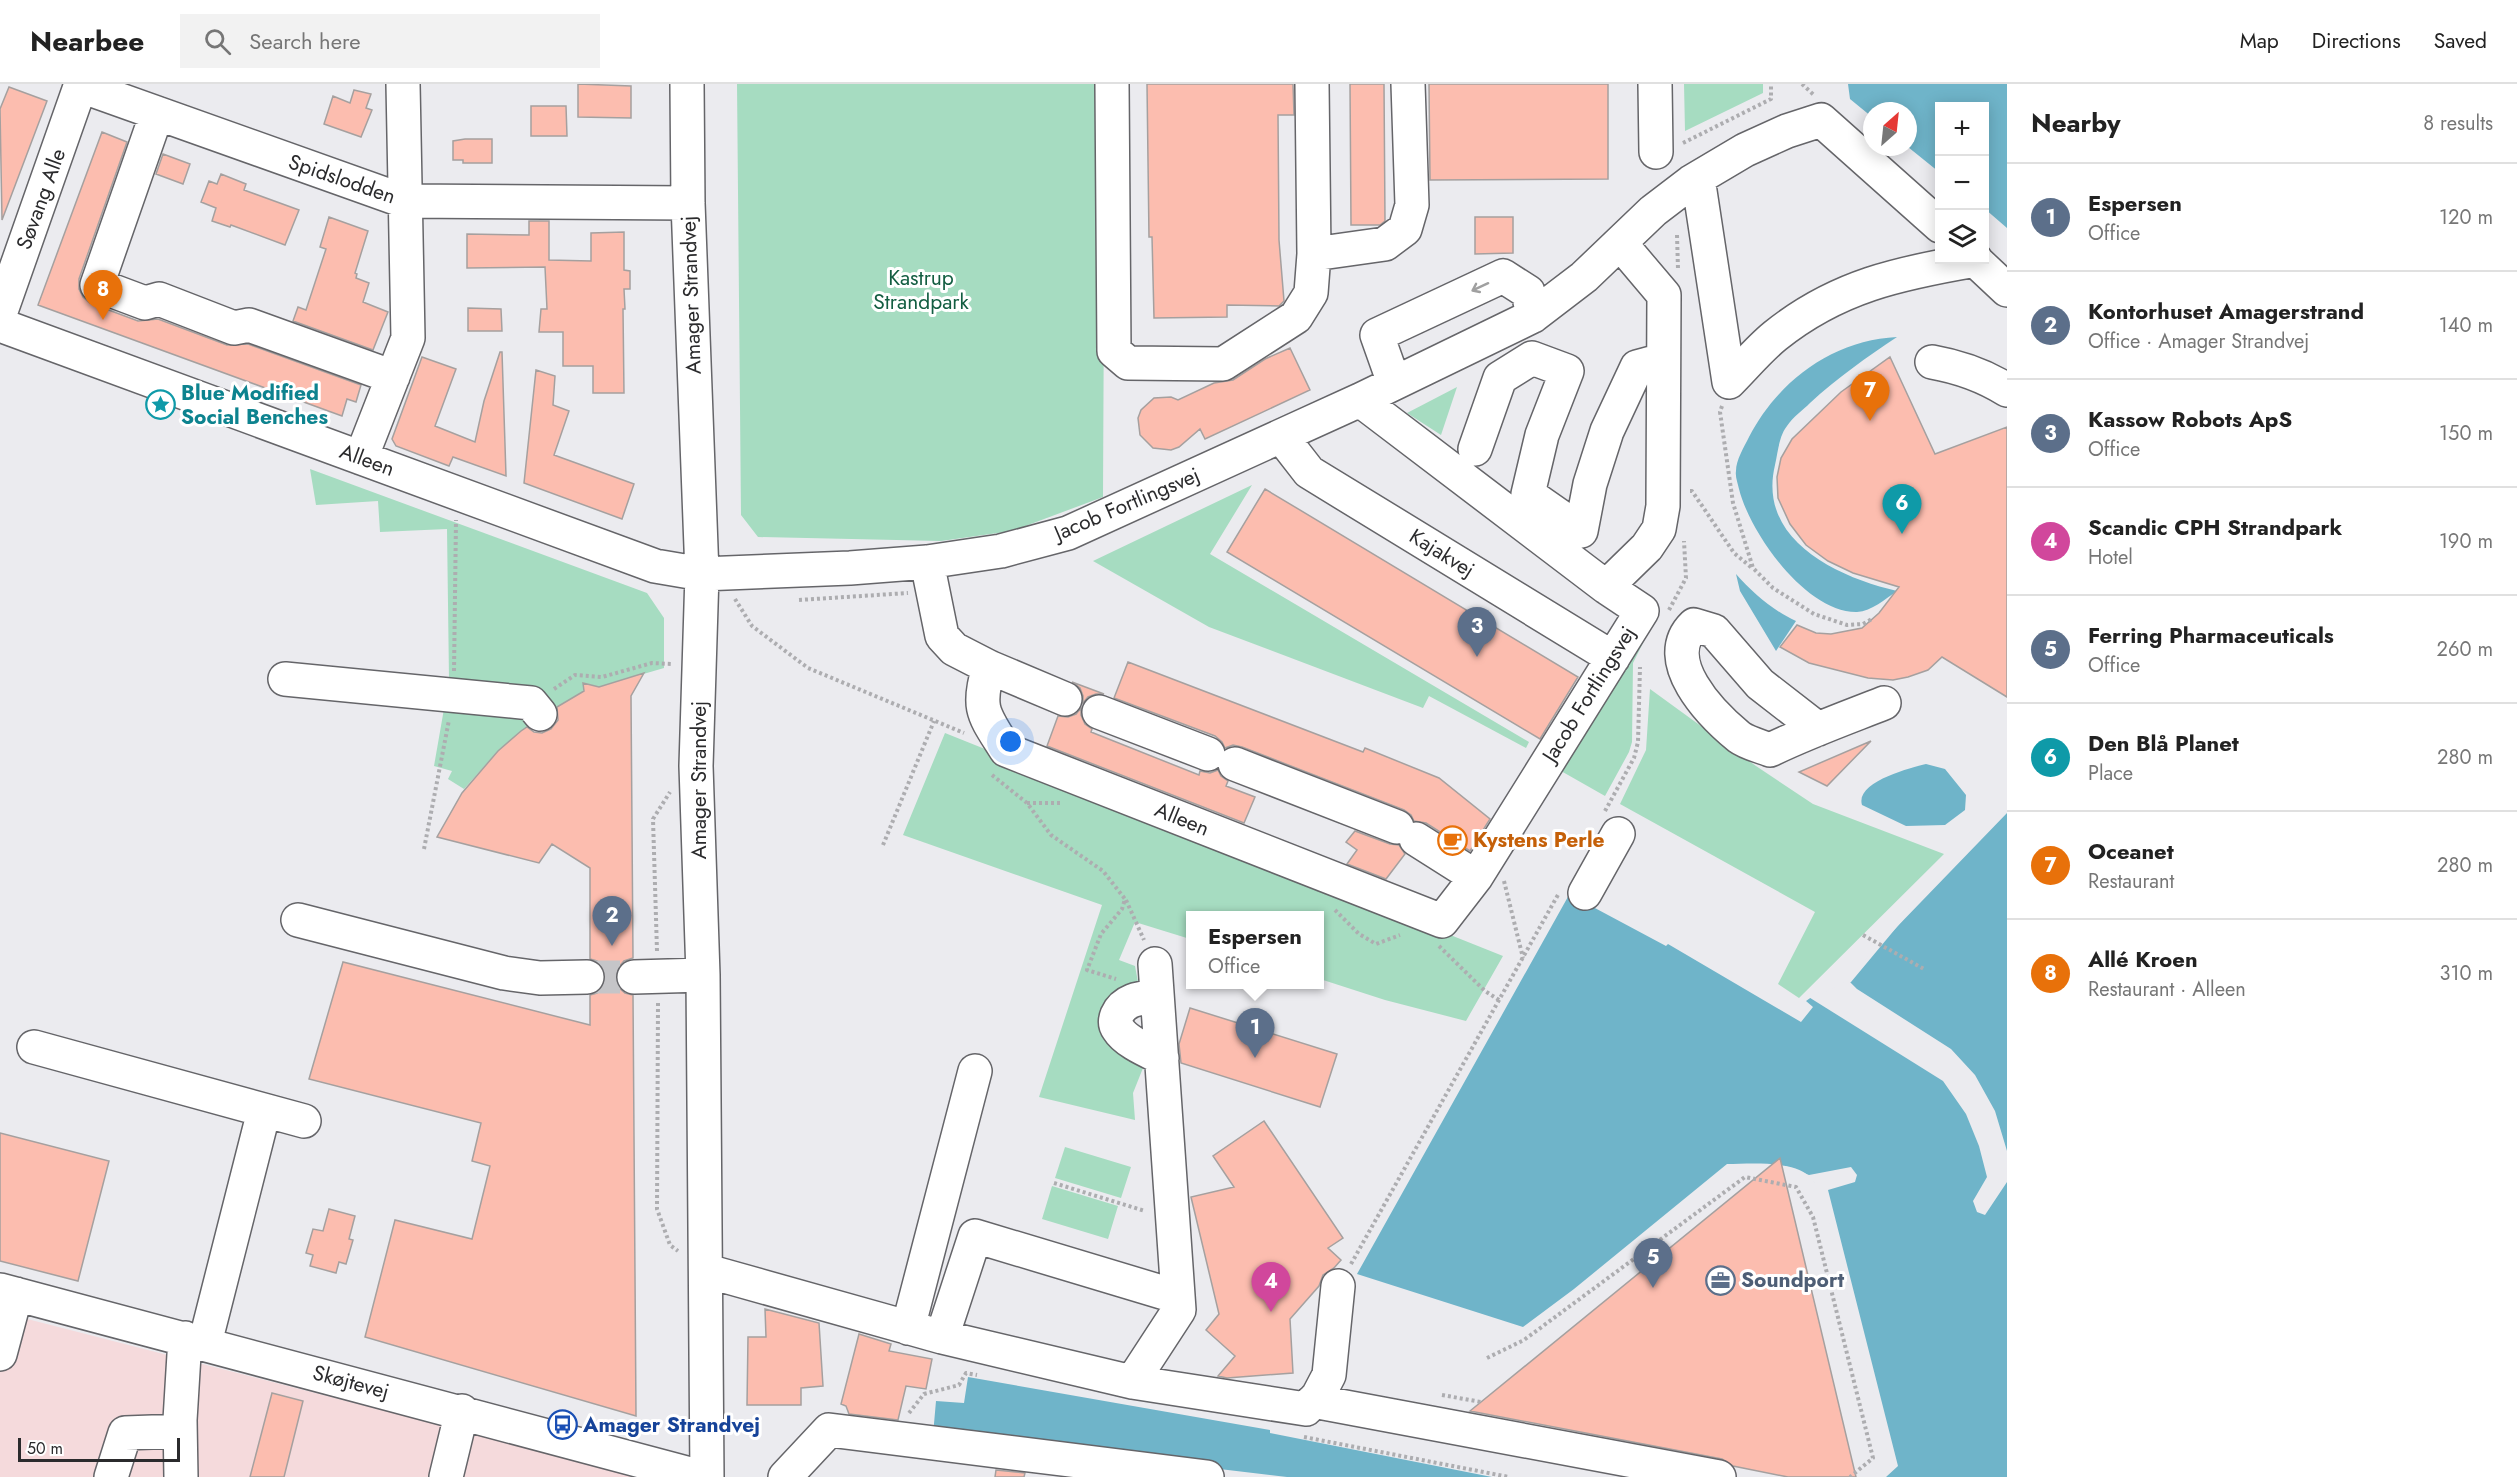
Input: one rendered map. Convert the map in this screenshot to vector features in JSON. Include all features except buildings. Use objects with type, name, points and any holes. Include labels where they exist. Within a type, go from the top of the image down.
[{"type":"street","points":[[361,458],[408,338],[403,84]]},
{"type":"street","name":"Amager Strandvej","points":[[687,84],[688,203],[702,574],[696,766],[703,975],[707,1477]]},
{"type":"street","points":[[1112,84],[1114,351],[1128,363],[1223,364],[1296,317],[1311,293],[1314,254],[1312,84]]},
{"type":"street","points":[[1314,254],[1385,244],[1405,229],[1412,205],[1408,84]]},
{"type":"street","points":[[1655,84],[1666,149]]},
{"type":"street","name":"Spidslodden","points":[[81,85],[404,201],[688,203]]},
{"type":"street","name":"Søvang Alle","points":[[0,314],[81,85]]},
{"type":"street","points":[[157,113],[97,285],[145,303],[159,299],[234,328],[249,325],[393,377]]},
{"type":"street","name":"Jacob Fortlingsvej","points":[[702,574],[850,568],[927,562],[1001,551],[1068,533],[1360,400],[1533,316],[1584,277],[1653,211],[1698,178],[1744,150],[1787,131],[1821,120],[1935,222]]},
{"type":"street","points":[[1698,178],[1729,382]]},
{"type":"street","points":[[1606,587],[1647,547],[1659,529],[1663,506],[1664,295],[1620,243]]},
{"type":"street","points":[[1729,382],[1774,337],[1823,303],[1872,282],[1953,264]]},
{"type":"street","points":[[1980,264],[2007,290]]},
{"type":"street","points":[[1394,383],[1377,335],[1503,276],[1528,292],[1533,316]]},
{"type":"street","name":"Alleen","points":[[0,325],[655,566],[702,574]]},
{"type":"street","points":[[1475,449],[1500,378],[1532,358],[1567,371],[1542,435],[1528,494],[1581,531],[1590,484],[1607,431],[1637,367],[1663,360]]},
{"type":"street","points":[[1932,362],[1961,367],[2007,390]]},
{"type":"street","name":"Jacob Fortlingsvej","points":[[1360,400],[1606,587],[1642,611],[1496,846],[1476,877],[1442,921]]},
{"type":"street","name":"Kajakvej","points":[[1281,436],[1308,472],[1613,658]]},
{"type":"street","points":[[927,562],[942,636],[954,648],[989,667],[1065,699]]},
{"type":"street","points":[[1642,611],[1686,633]]},
{"type":"street","points":[[1818,729],[1760,684],[1714,631],[1694,625],[1686,633],[1682,662],[1694,692],[1741,738],[1770,750],[1884,703]]},
{"type":"street","points":[[989,667],[981,703],[990,724],[997,760]]},
{"type":"street","points":[[285,679],[535,709]]},
{"type":"street","points":[[1099,712],[1406,833],[1476,877]]},
{"type":"street","name":"Alleen","points":[[997,760],[1442,921]]},
{"type":"street","points":[[1585,893],[1618,834]]},
{"type":"street","points":[[298,920],[504,973],[540,978],[587,977]]},
{"type":"street","points":[[1132,1382],[1179,1310],[1155,964]]},
{"type":"street","points":[[646,977],[703,975]]},
{"type":"street","points":[[1157,996],[1134,999],[1120,1007],[1115,1020],[1118,1029],[1128,1039],[1161,1058]]},
{"type":"street","points":[[34,1047],[304,1121]]},
{"type":"street","points":[[908,1328],[975,1071]]},
{"type":"street","points":[[181,1477],[180,1431],[195,1341],[264,1111]]},
{"type":"street","points":[[942,1337],[975,1236],[1178,1297]]},
{"type":"street","points":[[707,1271],[942,1337],[1132,1382],[1306,1408],[1318,1396],[1329,1375],[1338,1286]]},
{"type":"street","points":[[0,1354],[8,1292]]},
{"type":"street","name":"Skøjtevej","points":[[8,1292],[701,1477]]},
{"type":"street","points":[[1313,1401],[1719,1477]]},
{"type":"street","points":[[446,1477],[462,1412]]},
{"type":"street","points":[[785,1477],[829,1430],[1154,1474],[1207,1477]]},
{"type":"street","points":[[111,1477],[125,1433],[180,1431]]},
{"type":"path","points":[[1666,149],[1771,99],[1771,84]]},
{"type":"path","points":[[1729,382],[1720,412],[1733,503],[1753,568]]},
{"type":"path","points":[[1682,490],[1692,491],[1734,553],[1773,588],[1814,614],[1847,625],[1863,624],[1872,619]]},
{"type":"path","points":[[734,598],[752,626],[808,668],[964,733],[997,760],[1051,835],[1103,871],[1125,899],[1155,964]]},
{"type":"path","points":[[535,709],[575,675],[602,677],[652,663],[699,665]]},
{"type":"path","points":[[883,845],[934,721]]},
{"type":"path","points":[[964,733],[968,741]]},
{"type":"path","points":[[696,766],[668,794],[653,819],[646,977],[657,1209],[670,1245],[707,1271]]},
{"type":"path","points":[[1496,846],[1523,958]]},
{"type":"path","points":[[1117,980],[1088,970],[1101,934],[1122,909],[1125,899]]},
{"type":"path","points":[[1863,935],[1924,969]]},
{"type":"path","points":[[1487,1358],[1524,1340],[1745,1177],[1796,1187],[1813,1217],[1873,1458],[1850,1477]]},
{"type":"path","points":[[1054,1183],[1171,1219]]},
{"type":"shaded area","points":[[0,1312],[642,1477],[0,1477]]},
{"type":"green space","name":"Kastrup Strandpark","points":[[737,84],[1105,84],[1103,497],[1012,531],[941,541],[758,537],[741,515]]},
{"type":"green space","points":[[1684,84],[1763,84],[1763,93],[1685,131]]},
{"type":"green space","points":[[1457,387],[1441,435],[1407,413]]},
{"type":"green space","points":[[310,469],[647,593],[664,618],[664,668],[599,687],[583,684],[584,693],[552,710],[449,679],[447,529],[380,532],[378,501],[316,505]]},
{"type":"green space","points":[[1252,485],[1210,554],[1529,742],[1526,748],[1429,696],[1423,708],[1209,627],[1093,561]]},
{"type":"green space","points":[[1643,633],[1647,635],[1633,663],[1632,742],[1605,796],[1561,771]]},
{"type":"green space","points":[[1650,689],[1756,766],[1813,804],[1944,854],[1799,998],[1778,984],[1815,912],[1620,804],[1646,750]]},
{"type":"green space","points":[[445,703],[522,710],[532,723],[498,751],[464,789],[448,779],[452,771],[434,766]]},
{"type":"green space","points":[[945,733],[1503,956],[1466,1021],[1385,1000],[1324,980],[1324,911],[1186,911],[1186,938],[1135,922],[1119,960],[1135,966],[1138,982],[1117,990],[1106,1000],[1104,1025],[1143,1068],[1133,1093],[1135,1120],[1039,1097],[1102,905],[903,835]]},
{"type":"green space","points":[[1065,1147],[1131,1167],[1121,1198],[1055,1178]]},
{"type":"green space","points":[[1052,1186],[1118,1206],[1108,1239],[1042,1219]]},
{"type":"water","points":[[1848,84],[2007,84],[2007,228],[1989,212],[1989,102],[1935,102],[1935,169],[1917,154],[1917,102],[1863,102],[1863,110],[1850,99]]},
{"type":"water","points":[[1897,337],[1841,376],[1820,394],[1789,423],[1779,444],[1773,491],[1778,514],[1790,534],[1807,551],[1827,565],[1874,585],[1897,591],[1863,611],[1838,609],[1800,585],[1768,548],[1745,507],[1737,480],[1736,467],[1749,437],[1775,398],[1810,367],[1851,346]]},
{"type":"water","points":[[1736,574],[1763,600],[1796,621],[1776,651],[1740,591]]},
{"type":"water","points":[[1926,764],[1945,769],[1966,795],[1965,810],[1945,825],[1906,826],[1862,805],[1862,797],[1875,783],[1885,777]]},
{"type":"water","points":[[2007,812],[2007,1477],[1883,1477],[1893,1466],[1831,1217],[1817,1185],[1809,1176],[1792,1167],[1770,1164],[1727,1164],[1574,1289],[1523,1327],[1357,1274],[1574,886],[1593,907],[1666,946],[1668,944],[1801,1022],[1813,1007],[1806,1001],[1813,996],[1829,994],[1851,982],[1916,904]]},
{"type":"water","points":[[968,1377],[1270,1430],[1270,1433],[1492,1477],[1287,1477],[933,1435],[936,1401],[964,1403]]},
{"type":"pier","points":[[2007,809],[2007,813],[1863,962],[1914,902]]},
{"type":"pier","points":[[1848,980],[1857,989],[1951,1049],[1975,1075],[1995,1111],[2007,1151],[2007,1182],[1985,1215],[1977,1212],[1973,1201],[1987,1177],[1979,1146],[1966,1114],[1943,1081],[1807,996],[1828,991]]},
{"type":"pier","points":[[1785,1166],[1809,1175],[1851,1167],[1857,1175],[1855,1182],[1828,1190],[1898,1466],[1886,1477],[1880,1477],[1890,1466],[1884,1434],[1828,1218],[1814,1182],[1802,1174],[1786,1169]]},
{"type":"tunnel","points":[[587,977],[634,977]]},
{"type":"place","name":"Allé Kroen","points":[[103,320]]},
{"type":"place","name":"Blue Modified Social Benches","points":[[160,405]]},
{"type":"place","name":"Oceanet","points":[[1870,421]]},
{"type":"place","name":"Den Blå Planet","points":[[1902,534]]},
{"type":"place","name":"Kassow Robots ApS","points":[[1477,657]]},
{"type":"place","name":"Kystens Perle","points":[[1452,840]]},
{"type":"place","name":"Kontorhuset Amagerstrand","points":[[612,946]]},
{"type":"place","name":"Espersen","points":[[1255,1058]]},
{"type":"place","name":"Soundport","points":[[1720,1280]]},
{"type":"place","name":"Ferring Pharmaceuticals","points":[[1653,1288]]},
{"type":"place","name":"Scandic CPH Strandpark","points":[[1271,1312]]},
{"type":"place","name":"Amager Strandvej","points":[[562,1425]]}]
